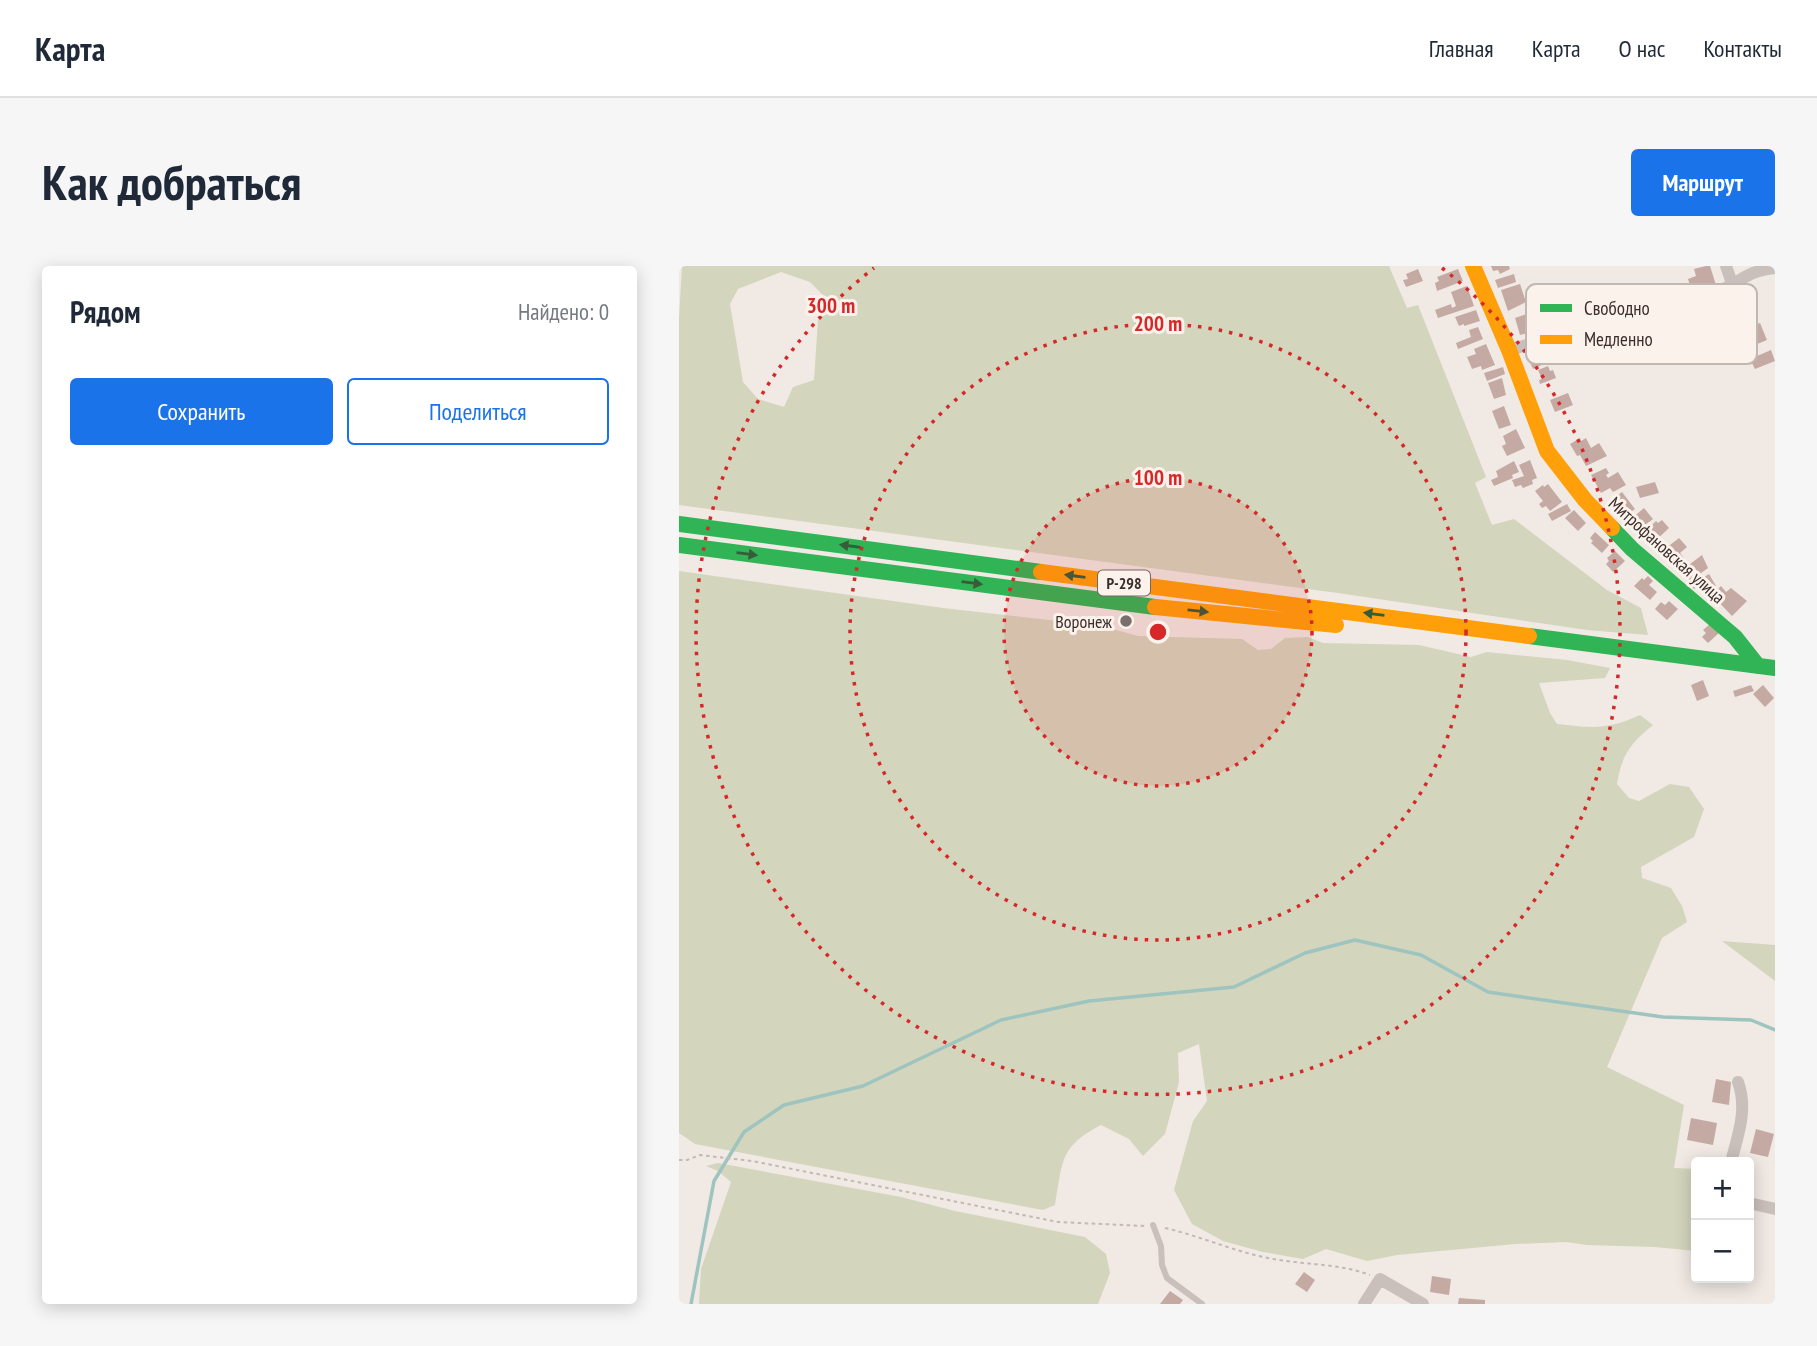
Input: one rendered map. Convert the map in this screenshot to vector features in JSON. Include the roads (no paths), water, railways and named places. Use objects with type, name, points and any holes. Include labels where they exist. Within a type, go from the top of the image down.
[{"type":"main road","name":"Митрофановская улица","points":[[1473,266],[1509,350],[1547,451],[1585,500],[1632,549],[1735,637],[1758,666]]},
{"type":"main road","name":"Р-298","points":[[679,524],[1775,668]]},
{"type":"main road","name":"Р-298","points":[[679,545],[1157,607],[1365,628],[1563,642]]},
{"type":"street","points":[[1726,266],[1732,284]]},
{"type":"street","points":[[1735,284],[1746,275],[1775,268]]},
{"type":"street","points":[[1509,350],[1526,345]]},
{"type":"street","points":[[1732,1157],[1742,1117],[1743,1097],[1738,1082]]},
{"type":"street","points":[[1754,1204],[1775,1209]]},
{"type":"street","points":[[1364,1304],[1380,1279],[1423,1304]]},
{"type":"lane","points":[[1153,1226],[1161,1246],[1162,1265],[1167,1278],[1202,1304]]},
{"type":"waterway","points":[[691,1304],[714,1181],[744,1132],[784,1105],[863,1086],[1001,1020],[1089,1001],[1234,987],[1305,953],[1355,940],[1421,955],[1488,992],[1663,1017],[1751,1020],[1775,1030]]},
{"type":"place","name":"Воронеж","points":[[1126,621]]}]
